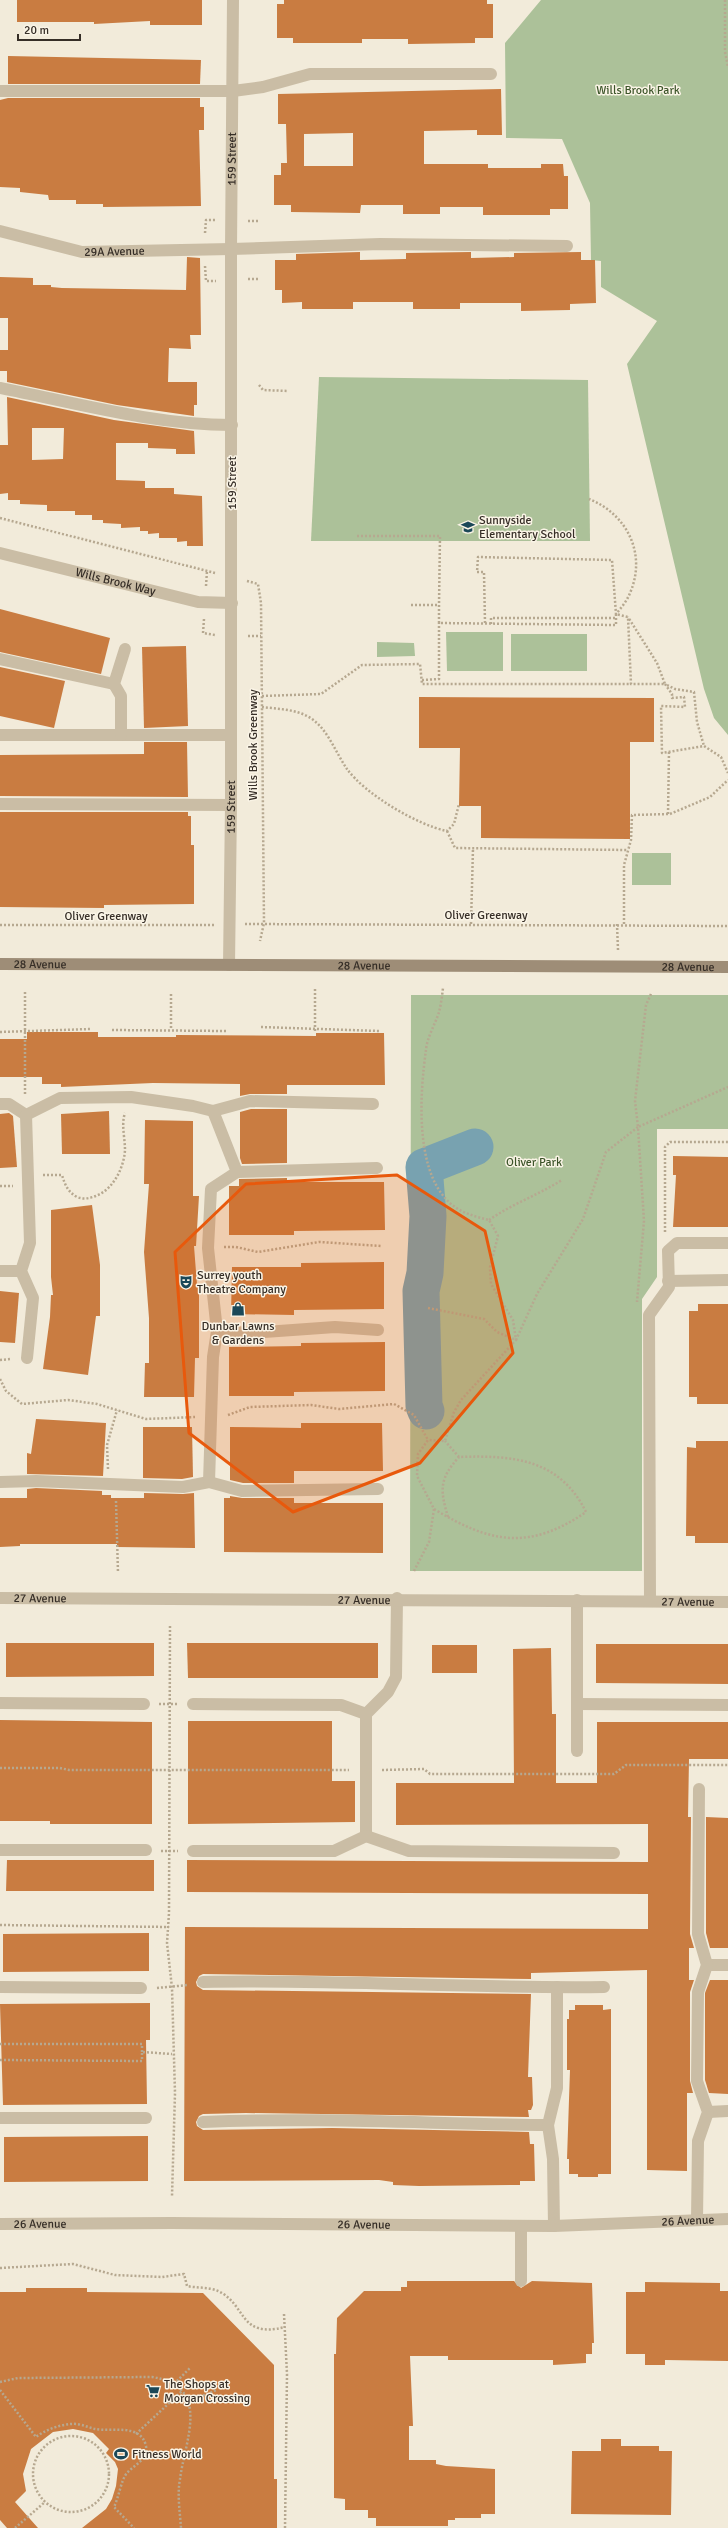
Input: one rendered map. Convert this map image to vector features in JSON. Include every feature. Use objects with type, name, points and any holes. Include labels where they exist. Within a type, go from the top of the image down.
[{"type":"street","name":"159 Street","points":[[229,965],[232,603],[231,249],[233,0]]},
{"type":"street","points":[[0,92],[233,92],[263,87],[310,74],[491,74]]},
{"type":"street","name":"29A Avenue","points":[[0,231],[82,252],[380,244],[567,246]]},
{"type":"street","points":[[0,388],[137,414],[207,425],[232,425]]},
{"type":"street","name":"Wills Brook Way","points":[[0,554],[198,602],[232,603]]},
{"type":"street","points":[[114,684],[125,649]]},
{"type":"street","points":[[0,659],[114,684],[121,696],[122,735]]},
{"type":"street","points":[[0,735],[231,735]]},
{"type":"street","points":[[0,804],[231,805]]},
{"type":"street","name":"28 Avenue","points":[[0,964],[728,967]]},
{"type":"street","points":[[26,1116],[60,1098],[131,1097],[193,1106],[213,1111],[250,1100],[373,1104]]},
{"type":"street","points":[[0,1104],[9,1104],[26,1116]]},
{"type":"street","points":[[213,1111],[237,1172]]},
{"type":"street","points":[[26,1116],[30,1243],[21,1271],[33,1298],[27,1358]]},
{"type":"street","points":[[209,1482],[213,1357],[217,1331],[208,1248],[212,1189],[237,1172],[377,1168]]},
{"type":"street","points":[[650,1601],[649,1315],[669,1287],[668,1251],[677,1243],[728,1243]]},
{"type":"street","points":[[0,1271],[21,1271]]},
{"type":"street","points":[[668,1280],[728,1280]]},
{"type":"street","points":[[217,1331],[250,1333],[335,1327],[378,1330]]},
{"type":"street","points":[[0,1482],[36,1481],[183,1487],[209,1482],[242,1491],[378,1489]]},
{"type":"street","name":"27 Avenue","points":[[0,1598],[397,1598],[728,1602]]},
{"type":"street","points":[[366,1836],[366,1714],[388,1692],[396,1677],[397,1598]]},
{"type":"street","points":[[577,1600],[577,1751]]},
{"type":"street","points":[[0,1703],[144,1704]]},
{"type":"street","points":[[193,1704],[341,1705],[366,1714]]},
{"type":"street","points":[[578,1704],[728,1705]]},
{"type":"street","points":[[697,2220],[698,2141],[708,2112],[696,2081],[698,1992],[707,1965],[698,1934],[699,1789]]},
{"type":"street","points":[[192,1851],[334,1851],[366,1836],[409,1851],[614,1853]]},
{"type":"street","points":[[0,1850],[146,1850]]},
{"type":"street","points":[[707,1965],[728,1965]]},
{"type":"street","points":[[203,1982],[293,1980],[604,1987]]},
{"type":"street","points":[[0,1987],[141,1988]]},
{"type":"street","points":[[554,2226],[553,2159],[548,2125],[557,2088],[557,1987]]},
{"type":"street","points":[[708,2112],[728,2111]]},
{"type":"street","points":[[0,2118],[146,2118]]},
{"type":"street","points":[[204,2122],[277,2119],[407,2124],[548,2125]]},
{"type":"street","name":"26 Avenue","points":[[0,2224],[554,2226],[728,2219]]},
{"type":"street","points":[[521,2226],[521,2280]]},
{"type":"path","points":[[725,0],[725,52],[728,67]]},
{"type":"path","points":[[204,237],[206,220],[220,220]]},
{"type":"path","points":[[242,221],[259,221]]},
{"type":"path","points":[[205,263],[206,280],[220,280]]},
{"type":"path","points":[[243,279],[259,279]]},
{"type":"path","points":[[259,385],[263,390],[288,391]]},
{"type":"path","points":[[589,499],[606,506],[621,520],[632,539],[636,558],[634,574],[630,593],[616,616]]},
{"type":"path","points":[[0,518],[218,574]]},
{"type":"path","points":[[357,536],[440,536],[439,679],[422,680]]},
{"type":"path","points":[[439,624],[485,624],[492,624],[616,624],[612,560],[478,557],[477,572],[484,572],[485,624]]},
{"type":"path","points":[[206,587],[207,571]]},
{"type":"path","name":"Wills Brook Greenway","points":[[242,580],[258,584],[262,636],[264,923],[260,941]]},
{"type":"path","points":[[411,605],[439,605]]},
{"type":"path","points":[[204,614],[203,633],[222,636]]},
{"type":"path","points":[[492,624],[491,618],[628,616]]},
{"type":"path","points":[[628,616],[630,684]]},
{"type":"path","points":[[628,616],[657,663],[665,684],[672,694],[672,698],[684,698],[685,707],[661,706],[662,753],[704,746]]},
{"type":"path","points":[[243,636],[262,636]]},
{"type":"path","points":[[262,696],[321,694],[362,665],[420,664],[422,684],[665,684],[675,690],[694,692],[697,722],[704,746],[720,757],[728,773]]},
{"type":"path","points":[[262,707],[284,709],[312,719],[323,729],[357,781],[384,802],[439,830],[447,831]]},
{"type":"path","points":[[668,814],[669,752]]},
{"type":"path","points":[[624,924],[624,865],[631,840],[632,815],[668,814],[710,796],[728,780]]},
{"type":"path","points":[[447,831],[454,824],[460,804]]},
{"type":"path","points":[[447,831],[455,848],[628,850]]},
{"type":"path","points":[[471,924],[472,848]]},
{"type":"path","name":"Oliver Greenway","points":[[243,924],[624,924],[728,926]]},
{"type":"path","points":[[617,924],[618,950]]},
{"type":"path","name":"Oliver Greenway","points":[[0,925],[213,925]]},
{"type":"path","points":[[315,988],[315,1031]]},
{"type":"path","points":[[443,988],[439,1011],[426,1048],[422,1102],[424,1151],[432,1179],[446,1200],[468,1215],[489,1220],[506,1209],[536,1196],[562,1180]]},
{"type":"path","points":[[25,992],[26,1116]]},
{"type":"path","points":[[171,994],[171,1030]]},
{"type":"path","points":[[635,1307],[644,1221],[635,1101],[646,1005],[651,994]]},
{"type":"path","points":[[261,1027],[315,1031],[379,1031]]},
{"type":"path","points":[[0,1032],[91,1029]]},
{"type":"path","points":[[112,1030],[226,1031]]},
{"type":"path","points":[[445,1441],[454,1412],[461,1400],[516,1340],[537,1294],[583,1219],[606,1152],[638,1127],[728,1087]]},
{"type":"path","points":[[37,1174],[62,1175],[71,1193],[80,1198],[91,1198],[103,1193],[113,1183],[121,1168],[125,1151],[124,1117],[131,1097]]},
{"type":"path","points":[[665,1234],[665,1147],[670,1142],[728,1142]]},
{"type":"path","points":[[0,1186],[18,1186]]},
{"type":"path","points":[[489,1220],[498,1236],[490,1267],[492,1284],[513,1320],[516,1340]]},
{"type":"path","points":[[208,1248],[236,1247],[258,1252],[319,1242],[382,1246]]},
{"type":"path","points":[[428,1308],[484,1319],[497,1332],[516,1340]]},
{"type":"path","points":[[0,1379],[6,1391],[22,1404],[68,1400],[97,1404],[146,1419],[201,1417]]},
{"type":"path","points":[[221,1415],[231,1415],[250,1407],[311,1405],[339,1409],[394,1404],[414,1415],[428,1440]]},
{"type":"path","points":[[108,1471],[107,1444],[117,1410]]},
{"type":"path","points":[[428,1440],[445,1441],[459,1457],[502,1458],[543,1466],[559,1476],[577,1494],[586,1512],[567,1525],[548,1533],[522,1539],[490,1536],[448,1518],[434,1509],[416,1476],[418,1454],[428,1440]]},
{"type":"path","points":[[448,1518],[442,1497],[443,1479],[448,1469],[459,1457]]},
{"type":"path","points":[[115,1495],[118,1573]]},
{"type":"path","points":[[414,1571],[429,1542],[434,1509]]},
{"type":"path","points":[[170,1626],[171,1704],[169,1927],[167,1943],[172,1988],[172,2054],[175,2093],[172,2196]]},
{"type":"path","points":[[144,1704],[193,1704]]},
{"type":"path","points":[[378,1770],[424,1769],[430,1774],[614,1774],[626,1764],[728,1765]]},
{"type":"path","points":[[0,1768],[350,1770]]},
{"type":"path","points":[[146,1850],[192,1851]]},
{"type":"path","points":[[0,1925],[169,1927]]},
{"type":"path","points":[[141,1988],[172,1988],[203,1982]]},
{"type":"path","points":[[0,2044],[142,2044],[142,2061],[0,2060]]},
{"type":"path","points":[[142,2052],[172,2054]]},
{"type":"path","points":[[0,2268],[73,2264],[115,2275],[162,2277],[184,2274],[187,2286],[217,2291],[231,2301],[248,2323],[258,2328],[271,2330],[285,2327]]},
{"type":"path","points":[[284,2314],[287,2374],[285,2528]]},
{"type":"path","points":[[174,2384],[190,2368]]},
{"type":"path","points":[[0,2382],[18,2378],[152,2377],[163,2378],[174,2384],[187,2397],[191,2410],[187,2453],[180,2479],[181,2528]]},
{"type":"path","points":[[0,2390],[36,2437],[52,2429],[71,2424],[96,2429],[128,2430],[140,2436],[146,2445],[146,2452],[142,2461],[126,2474],[121,2495],[114,2507],[134,2528]]},
{"type":"path","points":[[187,2397],[206,2395],[216,2390]]},
{"type":"path","points":[[136,2434],[182,2391]]},
{"type":"path","points":[[72,2436],[85,2439],[95,2445],[103,2454],[108,2472],[106,2489],[99,2499],[90,2507],[78,2511],[66,2512],[45,2502],[37,2491],[33,2479],[34,2466],[39,2454],[48,2444],[59,2438],[72,2436]]},
{"type":"path","points":[[15,2528],[45,2502]]},
{"type":"highlighted area","points":[[397,1175],[485,1231],[513,1353],[420,1463],[293,1512],[189,1433],[175,1252],[246,1184]]},
{"type":"green space","name":"Wills Brook Park","points":[[541,0],[728,0],[728,735],[714,718],[704,689],[627,364],[657,321],[601,287],[601,261],[591,260],[590,203],[562,139],[506,138],[505,43]]},
{"type":"green space","points":[[319,377],[588,380],[590,541],[311,541]]},
{"type":"green space","points":[[446,632],[503,632],[503,671],[447,671]]},
{"type":"green space","points":[[511,634],[587,634],[587,671],[511,671]]},
{"type":"green space","points":[[377,642],[414,643],[415,656],[377,657]]},
{"type":"green space","points":[[632,853],[671,853],[671,885],[632,885]]},
{"type":"green space","name":"Oliver Park","points":[[411,995],[728,995],[728,1129],[657,1129],[657,1277],[642,1299],[642,1571],[410,1571]]},
{"type":"building","points":[[17,0],[202,0],[202,25],[150,25],[150,21],[94,24],[94,22],[17,22]]},
{"type":"building","points":[[284,0],[487,0],[487,4],[493,4],[493,38],[475,38],[475,43],[408,44],[408,39],[362,39],[362,43],[293,43],[293,38],[277,38],[277,4],[284,4]]},
{"type":"building","points":[[8,56],[201,60],[200,84],[8,84]]},
{"type":"building","points":[[501,89],[502,135],[477,135],[477,130],[424,131],[424,164],[488,164],[488,168],[541,168],[541,164],[563,164],[564,176],[568,176],[568,209],[550,209],[550,215],[483,215],[483,207],[440,207],[440,214],[403,214],[403,205],[361,205],[360,213],[291,212],[291,205],[274,205],[274,175],[281,175],[281,163],[287,163],[286,124],[278,124],[278,94]],"holes":[[[353,133],[353,166],[304,166],[304,134]]]},
{"type":"building","points":[[8,98],[200,98],[200,107],[204,107],[204,130],[199,130],[201,206],[103,207],[103,204],[76,204],[76,200],[49,200],[48,195],[20,192],[20,188],[0,187],[0,100]]},
{"type":"building","points":[[360,252],[360,260],[406,259],[406,253],[471,252],[471,258],[514,257],[514,253],[581,252],[581,260],[595,260],[596,303],[570,304],[570,310],[521,311],[521,303],[460,303],[460,309],[413,309],[413,302],[353,302],[353,309],[302,309],[302,302],[282,303],[282,290],[275,290],[275,260],[296,260],[296,254]]},
{"type":"building","points":[[187,257],[200,258],[201,335],[190,335],[191,349],[169,348],[168,382],[197,382],[197,405],[194,405],[194,416],[117,405],[7,382],[7,371],[0,371],[0,350],[8,350],[8,318],[0,318],[0,277],[33,278],[33,285],[51,285],[51,287],[62,288],[186,290]]},
{"type":"building","points":[[7,397],[114,420],[194,431],[195,454],[176,454],[176,449],[148,448],[148,443],[116,443],[116,480],[145,481],[145,488],[174,488],[174,494],[202,496],[203,546],[187,546],[187,541],[177,542],[177,538],[159,538],[159,533],[148,534],[148,531],[140,531],[140,527],[121,528],[121,524],[103,523],[103,520],[92,520],[92,515],[75,515],[75,511],[47,511],[47,505],[20,504],[20,500],[8,500],[8,493],[0,494],[0,445],[8,445]],"holes":[[[32,428],[64,428],[63,459],[32,460]]]},
{"type":"building","points":[[0,609],[110,638],[101,674],[0,652]]},
{"type":"building","points":[[186,646],[188,726],[144,728],[142,647]]},
{"type":"building","points":[[0,667],[65,681],[54,728],[0,716]]},
{"type":"building","points":[[419,697],[654,698],[654,742],[630,742],[630,839],[481,838],[481,806],[459,806],[460,748],[419,748]]},
{"type":"building","points":[[144,742],[187,742],[188,797],[0,796],[0,755],[144,754]]},
{"type":"building","points":[[0,812],[188,812],[188,816],[191,816],[191,845],[194,845],[194,904],[104,905],[104,908],[0,907]]},
{"type":"building","points":[[27,1032],[98,1032],[98,1037],[176,1037],[176,1035],[316,1036],[316,1033],[384,1033],[385,1085],[287,1085],[287,1094],[250,1094],[240,1096],[240,1084],[153,1083],[61,1087],[61,1084],[42,1084],[42,1077],[0,1077],[0,1039],[27,1039]]},
{"type":"building","points":[[251,1109],[287,1109],[287,1163],[242,1164],[240,1158],[240,1112]]},
{"type":"building","points":[[109,1111],[110,1154],[62,1154],[61,1114]]},
{"type":"building","points":[[9,1113],[13,1116],[17,1167],[0,1168],[0,1114]]},
{"type":"building","points":[[145,1120],[193,1121],[193,1196],[199,1196],[196,1246],[194,1246],[197,1285],[199,1285],[199,1358],[195,1358],[194,1397],[144,1397],[145,1363],[149,1363],[149,1318],[144,1252],[149,1184],[144,1184]]},
{"type":"building","points":[[673,1156],[728,1157],[728,1227],[673,1227],[676,1175],[673,1175]]},
{"type":"building","points":[[287,1178],[287,1182],[384,1182],[385,1230],[294,1231],[294,1235],[229,1235],[229,1186],[239,1186],[239,1179]]},
{"type":"building","points":[[92,1205],[100,1265],[100,1316],[96,1316],[88,1375],[43,1369],[50,1317],[51,1295],[53,1295],[51,1277],[51,1210]]},
{"type":"building","points":[[384,1262],[384,1309],[294,1310],[294,1315],[231,1314],[232,1267],[301,1267],[301,1263]]},
{"type":"building","points":[[0,1291],[19,1293],[15,1343],[0,1342]]},
{"type":"building","points":[[698,1304],[728,1304],[728,1404],[697,1404],[697,1397],[689,1397],[689,1311],[698,1311]]},
{"type":"building","points":[[385,1342],[385,1391],[294,1392],[294,1396],[229,1396],[229,1347],[301,1346],[301,1343]]},
{"type":"building","points":[[36,1419],[106,1423],[103,1476],[27,1474],[27,1453],[31,1454]]},
{"type":"building","points":[[301,1423],[382,1423],[383,1471],[294,1471],[294,1483],[243,1483],[230,1480],[230,1427],[301,1428]]},
{"type":"building","points":[[143,1427],[192,1427],[193,1477],[182,1479],[143,1478]]},
{"type":"building","points":[[696,1441],[728,1441],[728,1543],[695,1543],[695,1536],[686,1536],[687,1447],[696,1448]]},
{"type":"building","points":[[36,1488],[102,1491],[102,1495],[111,1495],[111,1498],[144,1498],[144,1493],[194,1493],[195,1548],[117,1547],[117,1544],[20,1544],[20,1546],[0,1547],[0,1498],[27,1498],[27,1489]]},
{"type":"building","points":[[230,1496],[242,1498],[294,1498],[294,1503],[383,1503],[383,1553],[224,1552],[224,1498],[230,1498]]},
{"type":"building","points":[[6,1643],[154,1643],[154,1676],[6,1677]]},
{"type":"building","points":[[187,1643],[378,1643],[378,1678],[188,1678]]},
{"type":"building","points":[[596,1644],[728,1644],[728,1684],[596,1683]]},
{"type":"building","points":[[432,1645],[477,1645],[477,1673],[432,1673]]},
{"type":"building","points":[[551,1648],[552,1714],[556,1714],[556,1783],[597,1783],[597,1722],[728,1722],[728,1759],[689,1759],[688,1817],[691,1817],[690,1934],[694,1948],[689,1948],[689,1980],[694,1980],[690,1992],[690,2081],[693,2093],[687,2093],[687,2171],[647,2170],[647,1970],[531,1973],[531,1979],[203,1974],[199,1976],[196,1982],[197,1986],[203,1990],[531,1994],[528,2077],[532,2077],[533,2105],[531,2110],[528,2110],[529,2117],[246,2113],[203,2114],[199,2116],[196,2122],[197,2126],[203,2130],[332,2128],[529,2132],[530,2144],[534,2144],[535,2181],[520,2181],[520,2185],[419,2186],[393,2185],[393,2182],[379,2180],[184,2181],[185,1927],[648,1929],[648,1894],[187,1892],[187,1860],[648,1862],[648,1824],[396,1825],[396,1783],[514,1783],[513,1649]]},
{"type":"building","points":[[0,1720],[152,1722],[152,1824],[50,1824],[50,1821],[0,1821]]},
{"type":"building","points":[[188,1721],[332,1721],[332,1781],[355,1781],[355,1822],[188,1824]]},
{"type":"building","points":[[706,1817],[728,1818],[728,1948],[710,1948],[706,1933]]},
{"type":"building","points":[[7,1860],[154,1860],[154,1891],[6,1891]]},
{"type":"building","points":[[149,1933],[149,1971],[3,1972],[3,1934]]},
{"type":"building","points":[[710,1980],[728,1980],[728,2094],[709,2093],[705,2080],[705,1993]]},
{"type":"building","points":[[150,2003],[150,2040],[146,2040],[147,2104],[3,2105],[0,2004]]},
{"type":"building","points":[[575,2005],[603,2005],[603,2010],[611,2009],[611,2174],[598,2174],[598,2177],[578,2177],[578,2174],[569,2174],[569,2159],[567,2159],[570,2070],[567,2070],[567,2019],[569,2019],[569,2010],[575,2010]]},
{"type":"building","points":[[148,2136],[148,2181],[4,2182],[4,2137]]},
{"type":"building","points":[[407,2281],[514,2281],[521,2288],[532,2281],[592,2283],[594,2343],[592,2343],[592,2354],[586,2354],[586,2363],[553,2365],[553,2360],[448,2360],[448,2356],[410,2356],[413,2426],[409,2426],[409,2460],[436,2460],[436,2464],[446,2466],[495,2469],[495,2514],[481,2514],[481,2518],[455,2518],[455,2520],[448,2520],[448,2526],[376,2526],[376,2518],[368,2518],[368,2510],[345,2510],[345,2499],[334,2498],[334,2354],[336,2354],[337,2318],[364,2291],[401,2291],[401,2287],[407,2287]]},
{"type":"building","points":[[645,2282],[720,2283],[720,2291],[728,2291],[728,2361],[665,2360],[665,2365],[645,2365],[645,2354],[626,2354],[626,2292],[645,2292]]},
{"type":"building","name":"The Shops at Morgan Crossing","points":[[26,2288],[87,2288],[87,2292],[203,2293],[274,2365],[274,2479],[277,2479],[277,2528],[82,2528],[106,2509],[112,2499],[116,2486],[118,2469],[115,2462],[106,2453],[109,2449],[93,2433],[73,2429],[53,2432],[31,2449],[23,2474],[26,2491],[15,2502],[38,2528],[7,2528],[0,2520],[0,2292],[26,2292]]},
{"type":"building","points":[[601,2439],[621,2439],[621,2446],[659,2446],[659,2451],[672,2451],[671,2515],[571,2514],[572,2451],[601,2451]]},
{"type":"waterway","points":[[426,1411],[424,1406],[421,1291],[425,1273],[428,1216],[424,1167],[475,1147]]},
{"type":"place","name":"Sunnyside Elementary School","points":[[468,527]]},
{"type":"place","name":"Surrey youth Theatre Company","points":[[186,1282]]},
{"type":"place","name":"Dunbar Lawns & Gardens","points":[[238,1309]]},
{"type":"place","name":"The Shops at Morgan Crossing","points":[[153,2391]]},
{"type":"place","name":"Fitness World","points":[[121,2454]]}]
